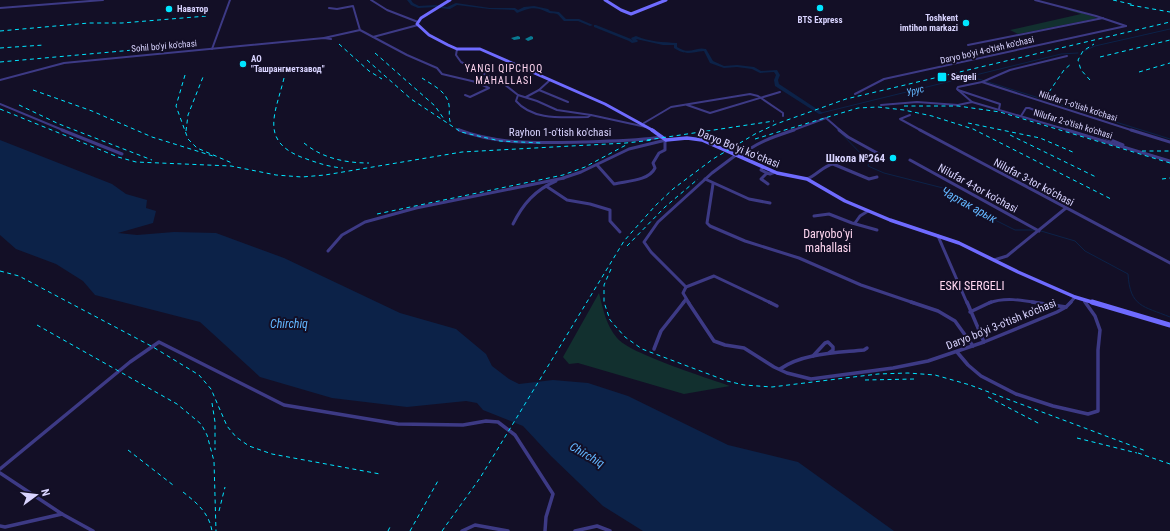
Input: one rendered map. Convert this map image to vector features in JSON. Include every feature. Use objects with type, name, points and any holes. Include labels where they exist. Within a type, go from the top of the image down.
[{"type":"street","points":[[0,8],[103,0]]},
{"type":"street","points":[[212,49],[230,0]]},
{"type":"street","points":[[371,0],[387,10],[418,24],[431,36],[457,49],[478,48],[605,104],[650,127],[665,139],[665,150],[659,153],[653,163],[655,168],[654,172],[645,177],[614,184],[597,165]]},
{"type":"street","points":[[373,37],[418,24],[450,0]]},
{"type":"street","points":[[605,0],[610,1],[625,13],[631,13],[666,0]]},
{"type":"street","points":[[631,13],[662,0]]},
{"type":"street","points":[[1035,0],[1103,18]]},
{"type":"street","points":[[1040,0],[1054,5]]},
{"type":"street","points":[[328,8],[337,9],[353,6],[360,30]]},
{"type":"street","points":[[968,45],[1103,18]]},
{"type":"street","name":"Daryo bo'yi 4-o'tish ko'chasi","points":[[854,94],[884,80],[1126,26],[1103,18]]},
{"type":"street","points":[[324,38],[360,30],[436,68],[442,74],[476,82],[489,88],[470,97],[465,94]]},
{"type":"street","name":"Sohil bo'yi ko'chasi","points":[[0,80],[64,63],[324,38],[331,39],[329,36]]},
{"type":"street","points":[[457,49],[456,55],[461,62],[504,84],[518,95],[516,101],[519,107],[531,112],[550,116],[588,117],[591,115],[650,127]]},
{"type":"street","points":[[957,90],[959,87],[982,82],[1010,70],[1067,56]]},
{"type":"street","points":[[526,97],[539,90],[550,80]]},
{"type":"street","name":"Nilufar 1-o'tish ko'chasi","points":[[982,82],[1170,142]]},
{"type":"street","points":[[539,90],[568,102]]},
{"type":"street","points":[[957,90],[999,103],[1001,105],[999,110]]},
{"type":"street","name":"Nilufar 2-o'tish ko'chasi","points":[[957,90],[972,102],[1170,161]]},
{"type":"street","points":[[687,106],[710,113],[780,92]]},
{"type":"street","points":[[644,124],[668,108],[687,106],[750,94],[761,98],[783,113],[783,116]]},
{"type":"street","name":"Rayhon 1-o'tish ko'chasi","points":[[518,95],[557,110],[591,115]]},
{"type":"street","name":"Nilufar 2-o'tish ko'chasi","points":[[880,105],[917,102],[958,105],[972,102]]},
{"type":"street","points":[[0,104],[122,154]]},
{"type":"street","points":[[1021,116],[1026,108],[1029,108],[1116,141],[1124,147]]},
{"type":"street","name":"Nilufar 3-tor ko'chasi","points":[[910,115],[900,119],[1170,263]]},
{"type":"street","points":[[686,287],[651,252],[644,242],[658,222],[724,162],[762,141],[826,118],[846,136],[879,154]]},
{"type":"street","name":"Rayhon 1-o'tish ko'chasi","points":[[458,129],[469,134],[490,139],[519,142],[665,139]]},
{"type":"street","name":"Daryo Boʻyi koʻchasi","points":[[513,224],[525,202],[534,193],[546,186],[597,165],[629,149],[665,139],[696,139],[738,155],[775,172],[807,179],[845,201],[868,211],[959,243],[1018,272],[1075,297],[1146,317],[1170,326]]},
{"type":"street","name":"Nilufar 4-tor ko'chasi","points":[[910,160],[1039,231]]},
{"type":"street","points":[[807,179],[816,175],[827,165],[833,164],[869,179],[877,177]]},
{"type":"street","points":[[763,166],[761,170],[770,174],[775,172]]},
{"type":"street","points":[[767,173],[761,180],[768,184]]},
{"type":"street","points":[[328,251],[342,235],[365,222],[416,208],[564,178]]},
{"type":"street","points":[[705,180],[749,199],[770,203]]},
{"type":"street","points":[[713,184],[707,223],[710,226],[745,241],[799,258],[861,285],[944,314],[955,321],[973,346]]},
{"type":"street","points":[[546,186],[567,200],[590,204],[610,210],[610,222],[620,232]]},
{"type":"street","points":[[994,260],[1004,258],[1066,208]]},
{"type":"street","points":[[855,223],[858,218],[868,211]]},
{"type":"street","points":[[814,216],[829,214],[877,230]]},
{"type":"street","points":[[938,236],[984,342]]},
{"type":"street","points":[[777,306],[714,276],[686,287],[683,293],[714,341],[725,345],[740,346],[748,349],[780,369],[790,362],[813,356],[864,350],[867,348]]},
{"type":"street","name":"Daryo bo'yi 3-o'tish ko'chasi","points":[[780,369],[798,377],[810,379],[892,368],[957,352],[984,342],[1066,307],[1075,297]]},
{"type":"street","points":[[654,349],[662,331],[686,299]]},
{"type":"street","points":[[970,312],[989,303],[1004,300],[1020,300],[1066,307]]},
{"type":"street","points":[[957,352],[967,367],[992,383],[1040,402],[1088,414],[1095,413],[1098,411],[1098,350],[1100,330],[1095,316],[1084,300]]},
{"type":"street","points":[[0,469],[130,362],[159,342],[284,405],[398,424],[463,425],[486,421],[498,422],[515,436],[553,494],[544,522],[544,531]]},
{"type":"street","points":[[813,356],[825,343],[828,342],[831,344],[833,350],[827,354]]},
{"type":"street","points":[[0,473],[62,514],[93,531]]},
{"type":"street","points":[[0,526],[5,527],[62,514]]},
{"type":"street","points":[[462,531],[475,525],[508,531]]},
{"type":"street","points":[[570,531],[597,526],[610,531]]},
{"type":"green space","points":[[1066,8],[1098,18],[1018,34],[1010,30],[1081,14],[1064,9]]},
{"type":"green space","points":[[599,293],[605,317],[610,328],[617,338],[625,344],[637,351],[688,372],[730,386],[684,394],[578,363],[569,364],[563,357]]},
{"type":"water","name":"Chirchiq","points":[[0,140],[112,184],[126,194],[147,200],[146,208],[156,211],[153,223],[118,233],[137,235],[174,232],[216,233],[284,258],[400,313],[456,329],[486,354],[492,366],[509,379],[519,384],[553,380],[588,383],[628,396],[728,445],[798,462],[894,531],[643,531],[603,506],[551,456],[523,426],[483,410],[477,403],[466,401],[407,407],[332,398],[260,377],[200,322],[95,295],[83,281],[56,264],[16,249],[0,235]]},
{"type":"waterway","name":"Чартак арык","points":[[409,0],[415,6],[422,8],[432,6],[449,8],[456,4],[489,8]]},
{"type":"waterway","name":"Чартак арык","points":[[492,8],[515,9],[517,12],[525,8],[534,7],[547,10],[549,12],[558,13],[565,20],[579,20],[591,25]]},
{"type":"waterway","name":"Чартак арык","points":[[595,26],[632,42],[636,41],[633,38],[636,37],[663,44],[676,44],[675,47],[685,52],[705,50],[711,62],[724,67],[737,66],[753,68],[760,72],[775,71],[778,75],[776,80],[777,85],[821,113]]},
{"type":"waterway","name":"Урус","points":[[1084,51],[1095,46],[1170,29]]},
{"type":"waterway","name":"Урус","points":[[821,113],[1061,54],[1078,53]]},
{"type":"waterway","points":[[972,77],[1170,139]]},
{"type":"waterway","name":"Чартак арык","points":[[834,126],[869,162],[868,166],[884,173],[943,188],[969,207],[1015,230],[1036,230]]},
{"type":"waterway","name":"Чартак арык","points":[[1041,231],[1075,241],[1085,251],[1128,274],[1129,285],[1135,299],[1145,307],[1170,317]]},
{"type":"railway","points":[[1113,0],[1135,5]]},
{"type":"railway","points":[[1130,5],[1170,12]]},
{"type":"railway","points":[[0,31],[89,23],[122,23],[207,16]]},
{"type":"railway","points":[[442,531],[480,478],[624,241],[655,206],[673,189],[713,159],[755,134],[776,124],[846,99],[1170,22]]},
{"type":"railway","points":[[1100,57],[1170,40]]},
{"type":"railway","points":[[339,44],[369,71],[382,79]]},
{"type":"railway","points":[[1090,80],[1081,70],[1078,60],[1083,51],[1094,44]]},
{"type":"railway","points":[[0,48],[44,45]]},
{"type":"railway","points":[[0,62],[189,45]]},
{"type":"railway","points":[[375,53],[435,106],[444,119]]},
{"type":"railway","points":[[367,60],[411,99],[461,132],[500,141],[541,143]]},
{"type":"railway","points":[[1049,92],[1064,70],[1072,63]]},
{"type":"railway","points":[[1139,72],[1170,63]]},
{"type":"railway","points":[[185,75],[176,106],[188,139],[197,148],[232,163]]},
{"type":"railway","points":[[186,131],[188,115],[203,77]]},
{"type":"railway","points":[[284,78],[277,102],[274,124],[275,133],[280,142],[288,150],[301,157],[343,168]]},
{"type":"railway","points":[[422,78],[442,92],[448,100],[451,124]]},
{"type":"railway","points":[[33,90],[92,111],[152,137],[213,156]]},
{"type":"railway","points":[[19,105],[59,124],[152,160]]},
{"type":"railway","points":[[904,106],[958,106],[1000,112],[1170,163]]},
{"type":"railway","points":[[755,139],[858,108],[878,107],[904,110],[932,116],[973,129],[1111,199]]},
{"type":"railway","points":[[0,109],[118,157],[136,162],[231,166],[276,175],[302,177],[325,175],[462,152],[626,143],[653,140]]},
{"type":"railway","points":[[647,140],[774,121]]},
{"type":"railway","points":[[968,123],[1040,138],[1075,153]]},
{"type":"railway","points":[[1010,135],[1096,177]]},
{"type":"railway","points":[[304,143],[318,152],[334,159],[369,163]]},
{"type":"railway","points":[[377,214],[563,175],[585,167],[626,145]]},
{"type":"railway","points":[[1142,151],[1170,151]]},
{"type":"railway","points":[[1162,179],[1170,178]]},
{"type":"railway","points":[[627,246],[665,207],[698,179]]},
{"type":"railway","points":[[611,269],[604,285],[604,302],[610,320],[625,337],[642,349],[727,381],[744,385],[772,387],[878,374],[908,373],[935,375],[970,385],[1146,451]]},
{"type":"railway","points":[[0,271],[19,276],[153,347],[199,375],[211,389],[227,426],[236,437],[249,446],[272,454],[380,474]]},
{"type":"railway","points":[[37,325],[177,404],[201,424],[207,435],[214,461],[216,531]]},
{"type":"railway","points":[[865,380],[915,379]]},
{"type":"railway","points":[[988,397],[1040,424]]},
{"type":"railway","points":[[212,403],[215,422],[215,450]]},
{"type":"railway","points":[[1077,438],[1137,453]]},
{"type":"railway","points":[[128,450],[173,485]]},
{"type":"railway","points":[[1138,453],[1170,464]]},
{"type":"railway","points":[[410,531],[439,479]]},
{"type":"railway","points":[[219,511],[225,487]]},
{"type":"railway","points":[[183,492],[202,509],[208,519],[212,531]]},
{"type":"railway","points":[[388,531],[390,527]]},
{"type":"place","name":"BTS Express","points":[[820,8]]},
{"type":"place","name":"Наватор","points":[[169,9]]},
{"type":"place","name":"Toshkent imtihon markazi","points":[[966,23]]},
{"type":"place","name":"АО \"Ташрангметзавод\"","points":[[243,64]]},
{"type":"place","name":"Sergeli","points":[[942,77]]},
{"type":"place","name":"Школа №264","points":[[893,158]]},
{"type":"district","name":"YANGI QIPCHOQ MAHALLASI","points":[[504,74]]},
{"type":"district","name":"Daryoboʻyi mahallasi","points":[[828,241]]},
{"type":"district","name":"ESKI SERGELI","points":[[972,286]]}]
